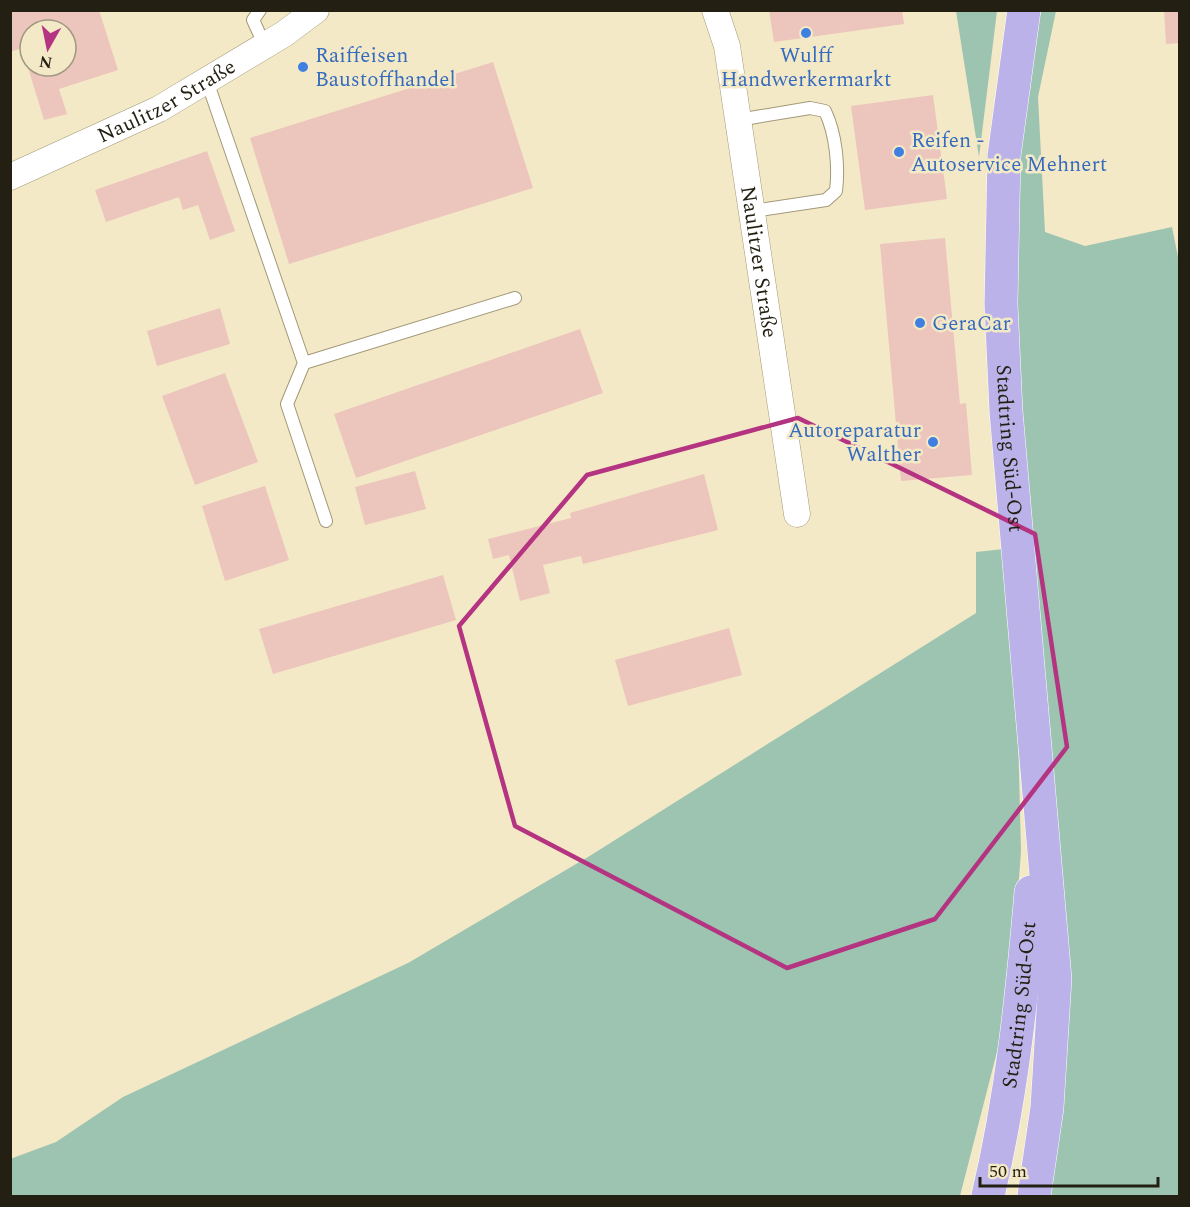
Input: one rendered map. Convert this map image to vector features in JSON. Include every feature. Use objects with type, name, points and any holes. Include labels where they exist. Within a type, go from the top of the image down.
[{"type":"main road","name":"Stadtring Süd-Ost","points":[[1024,10],[1004,156],[1001,304],[1006,411],[1055,979],[1050,1076],[1034,1197]]},
{"type":"main road","name":"Stadtring Süd-Ost","points":[[988,1197],[1005,1121],[1021,1010],[1039,813]]},
{"type":"street","name":"Naulitzer Straße","points":[[10,177],[159,109],[265,46],[316,10]]},
{"type":"street","name":"Naulitzer Straße","points":[[715,10],[727,46],[797,514]]},
{"type":"lane","points":[[260,10],[253,20],[265,46]]},
{"type":"lane","points":[[207,81],[304,363],[287,404],[326,521]]},
{"type":"lane","points":[[738,120],[810,108],[825,111],[831,123],[838,176],[836,191],[826,200],[753,212]]},
{"type":"lane","points":[[304,363],[515,298]]},
{"type":"highlighted area","points":[[798,418],[1035,534],[1067,747],[935,919],[787,968],[515,826],[459,626],[587,475]]},
{"type":"green space","points":[[956,11],[997,11],[979,157]]},
{"type":"green space","points":[[1041,11],[1056,11],[1038,97],[1045,232],[1085,246],[1172,227],[1179,262],[1179,1196],[1049,1196],[1014,373],[1021,104]]},
{"type":"green space","points":[[1004,549],[1017,692],[1021,851],[1010,1001],[960,1196],[11,1196],[10,1159],[56,1142],[123,1097],[408,963],[588,857],[976,613],[976,552]]},
{"type":"building","points":[[10,10],[99,10],[118,70],[59,89],[67,114],[44,120],[31,78],[78,78],[78,18],[18,18],[18,49],[10,52]]},
{"type":"building","name":"Wulff Handwerkermarkt","points":[[769,10],[902,10],[904,24],[774,42]]},
{"type":"building","points":[[1164,10],[1179,10],[1180,43],[1166,44]]},
{"type":"building","points":[[493,62],[533,188],[289,264],[250,138]]},
{"type":"building","name":"Reifen - Autoservice Mehnert","points":[[933,95],[947,199],[865,210],[851,106]]},
{"type":"building","points":[[207,151],[235,231],[210,240],[198,205],[183,210],[179,197],[106,222],[95,190]]},
{"type":"building","name":"GeraCar","points":[[945,238],[960,404],[966,403],[972,475],[901,481],[880,244]]},
{"type":"building","points":[[220,308],[230,344],[157,366],[147,331]]},
{"type":"building","points":[[580,329],[603,393],[356,478],[334,414]]},
{"type":"building","points":[[225,373],[258,462],[195,485],[162,396]]},
{"type":"building","points":[[415,471],[426,509],[365,525],[355,487]]},
{"type":"building","points":[[704,474],[718,530],[583,564],[581,556],[543,565],[550,593],[520,601],[509,555],[493,559],[488,539],[571,518],[570,513]]},
{"type":"building","points":[[265,486],[289,560],[225,581],[202,506]]},
{"type":"building","points":[[443,575],[456,620],[273,674],[259,629]]},
{"type":"building","points":[[729,628],[742,675],[628,706],[615,660]]},
{"type":"place","name":"Wulff Handwerkermarkt","points":[[806,33]]},
{"type":"place","name":"Raiffeisen Baustoffhandel","points":[[303,67]]},
{"type":"place","name":"Reifen - Autoservice Mehnert","points":[[899,152]]},
{"type":"place","name":"GeraCar","points":[[920,323]]},
{"type":"place","name":"Autoreparatur Walther","points":[[933,442]]}]
